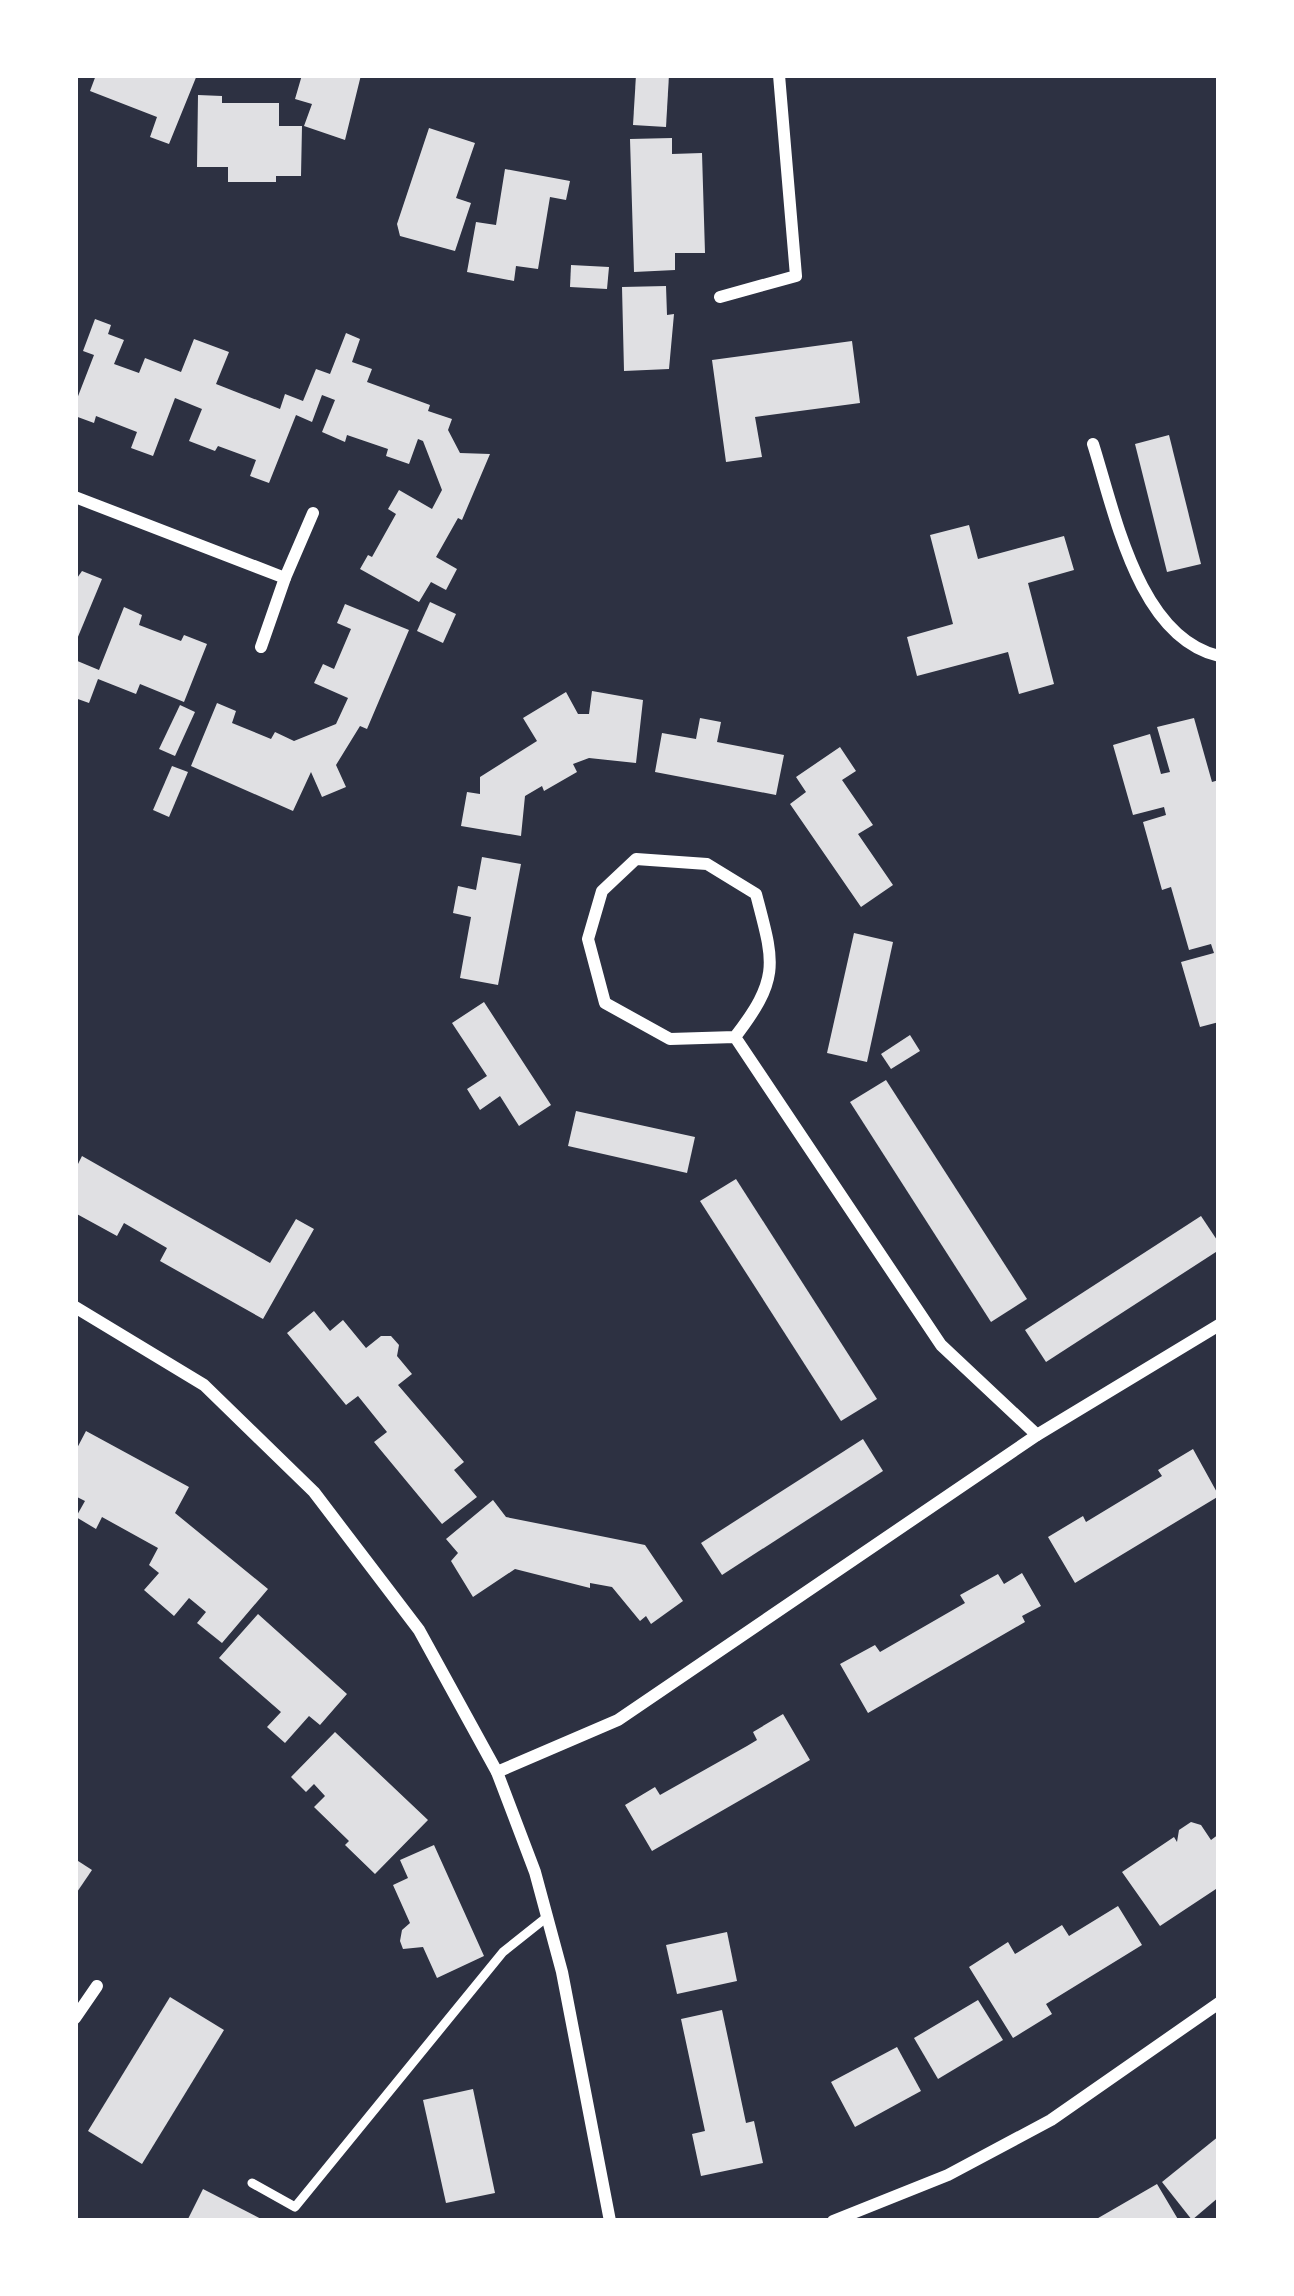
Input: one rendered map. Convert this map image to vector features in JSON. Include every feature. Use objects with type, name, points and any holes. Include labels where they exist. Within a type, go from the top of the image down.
[{"type":"street","points":[[720,297],[796,277],[779,75]]},
{"type":"street","points":[[1093,444],[1135,573],[1169,627],[1198,651],[1219,656]]},
{"type":"street","points":[[75,497],[285,578]]},
{"type":"street","points":[[261,647],[313,513]]},
{"type":"street","points":[[636,859],[707,864],[756,894],[772,959],[762,1001],[735,1036],[670,1039],[605,1003],[588,939],[602,891],[636,859]]},
{"type":"street","points":[[735,1036],[941,1345],[1037,1435]]},
{"type":"street","points":[[75,1307],[203,1385],[314,1492],[419,1630],[497,1772],[535,1873],[562,1972],[610,2221]]},
{"type":"street","points":[[497,1772],[618,1720],[1037,1435],[1219,1325]]},
{"type":"street","points":[[75,2018],[97,1986]]},
{"type":"street","points":[[832,2221],[948,2175],[1051,2120],[1219,2003]]},
{"type":"lane","points":[[252,2183],[295,2207],[503,1952],[547,1917]]},
{"type":"building","points":[[96,75],[197,75],[169,144],[150,137],[157,117],[90,91]]},
{"type":"building","points":[[302,75],[361,75],[345,140],[304,126],[312,104],[295,99]]},
{"type":"building","points":[[636,75],[669,75],[666,127],[633,125]]},
{"type":"building","points":[[198,95],[222,96],[222,103],[279,103],[279,126],[302,126],[301,176],[276,176],[276,182],[228,182],[228,167],[197,167]]},
{"type":"building","points":[[429,128],[475,143],[456,198],[471,203],[455,251],[400,236],[397,224]]},
{"type":"building","points":[[672,138],[672,154],[702,153],[705,253],[675,253],[675,270],[634,272],[630,139]]},
{"type":"building","points":[[505,169],[570,181],[566,200],[550,197],[538,269],[516,266],[514,281],[467,272],[476,222],[496,225]]},
{"type":"building","points":[[571,265],[609,267],[607,289],[570,287]]},
{"type":"building","points":[[666,286],[667,315],[674,314],[669,369],[624,371],[622,287]]},
{"type":"building","points":[[95,319],[111,325],[108,334],[124,340],[114,364],[139,373],[145,358],[181,372],[194,339],[229,352],[216,384],[280,409],[285,394],[303,401],[316,369],[330,374],[346,333],[360,339],[352,362],[372,369],[367,382],[430,405],[428,411],[452,419],[448,430],[460,453],[490,454],[462,520],[458,518],[436,557],[457,569],[446,590],[431,582],[419,602],[360,569],[396,514],[388,509],[399,490],[432,509],[442,490],[423,441],[418,439],[409,464],[386,456],[388,449],[347,435],[345,442],[322,432],[335,400],[322,395],[312,422],[296,415],[269,483],[250,476],[256,460],[189,441],[202,409],[175,398],[153,456],[131,448],[137,432],[96,416],[94,423],[75,416],[94,355],[83,351]]},
{"type":"building","points":[[852,341],[860,403],[755,417],[762,457],[726,462],[712,360]]},
{"type":"building","points":[[1169,435],[1201,564],[1167,572],[1135,444]]},
{"type":"building","points":[[969,525],[978,559],[1064,536],[1074,570],[1028,583],[1054,684],[1019,694],[1008,652],[917,676],[907,637],[953,624],[930,535]]},
{"type":"building","points":[[82,571],[102,579],[75,644],[75,581]]},
{"type":"building","points":[[430,602],[456,614],[443,643],[417,631]]},
{"type":"building","points":[[345,604],[409,630],[367,729],[360,726],[336,765],[346,787],[322,797],[311,772],[293,811],[191,766],[217,703],[236,711],[232,723],[271,739],[275,732],[294,741],[336,724],[348,698],[314,683],[323,664],[334,669],[351,629],[337,623]]},
{"type":"building","points":[[124,607],[142,615],[139,625],[181,641],[184,635],[207,644],[184,702],[140,684],[136,694],[98,679],[89,703],[75,698],[75,660],[99,670]]},
{"type":"building","points":[[592,691],[643,700],[636,763],[589,758],[573,764],[577,772],[525,796],[521,836],[461,826],[467,792],[480,794],[480,777],[537,741],[523,718],[566,692],[578,714],[589,714]]},
{"type":"building","points":[[180,705],[195,712],[175,756],[159,749]]},
{"type":"building","points":[[700,718],[721,722],[717,742],[784,755],[776,795],[655,772],[662,733],[696,739]]},
{"type":"building","points":[[1194,718],[1212,782],[1219,780],[1219,1022],[1200,1027],[1181,962],[1214,953],[1211,944],[1189,950],[1171,887],[1162,890],[1143,822],[1166,815],[1164,807],[1133,815],[1113,745],[1150,734],[1161,774],[1170,772],[1157,727]]},
{"type":"building","points":[[840,747],[856,771],[842,780],[873,825],[858,834],[893,885],[861,907],[790,804],[806,792],[796,777]]},
{"type":"building","points":[[172,766],[188,772],[169,817],[153,810]]},
{"type":"building","points":[[482,857],[521,864],[498,985],[460,978],[471,917],[453,913],[458,886],[476,890]]},
{"type":"building","points":[[854,933],[893,942],[867,1062],[827,1053]]},
{"type":"building","points":[[484,1002],[551,1105],[519,1126],[500,1096],[480,1110],[467,1089],[487,1076],[452,1023]]},
{"type":"building","points":[[910,1035],[920,1051],[891,1069],[881,1054]]},
{"type":"building","points":[[886,1080],[1027,1299],[991,1322],[850,1102]]},
{"type":"building","points":[[576,1111],[695,1137],[687,1173],[568,1146]]},
{"type":"building","points":[[82,1156],[270,1263],[296,1219],[314,1229],[263,1319],[160,1261],[167,1248],[124,1223],[117,1236],[75,1213],[75,1170]]},
{"type":"building","points":[[736,1179],[877,1399],[841,1421],[700,1201]]},
{"type":"building","points":[[1201,1216],[1219,1250],[1046,1362],[1025,1330]]},
{"type":"building","points":[[314,1311],[330,1331],[343,1320],[366,1348],[381,1336],[391,1336],[399,1345],[397,1356],[412,1374],[398,1385],[464,1462],[454,1470],[477,1497],[442,1524],[374,1442],[387,1432],[358,1396],[346,1405],[287,1333]]},
{"type":"building","points":[[86,1431],[189,1487],[175,1513],[268,1589],[222,1643],[197,1623],[206,1612],[189,1598],[174,1616],[144,1590],[159,1573],[149,1565],[158,1548],[102,1517],[96,1529],[76,1517],[85,1501],[75,1496],[75,1452]]},
{"type":"building","points":[[863,1439],[883,1471],[722,1575],[701,1543]]},
{"type":"building","points":[[1193,1449],[1219,1496],[1075,1583],[1048,1537],[1083,1516],[1086,1522],[1162,1476],[1158,1470]]},
{"type":"building","points":[[493,1500],[506,1517],[645,1545],[683,1601],[651,1624],[646,1616],[640,1621],[612,1587],[590,1583],[590,1588],[515,1569],[473,1597],[451,1561],[458,1553],[446,1539]]},
{"type":"building","points":[[1022,1573],[1041,1606],[1022,1616],[1025,1622],[868,1713],[840,1664],[875,1645],[880,1652],[965,1603],[960,1595],[998,1574],[1004,1584]]},
{"type":"building","points":[[258,1614],[347,1694],[320,1725],[309,1716],[285,1743],[267,1727],[281,1712],[219,1658]]},
{"type":"building","points":[[783,1714],[810,1760],[652,1851],[625,1805],[655,1787],[660,1795],[747,1746],[757,1740],[753,1732]]},
{"type":"building","points":[[335,1732],[428,1820],[375,1874],[314,1807],[325,1796],[314,1784],[306,1792],[291,1777]]},
{"type":"building","points":[[1191,1822],[1201,1825],[1211,1840],[1219,1834],[1219,1887],[1160,1926],[1122,1872],[1174,1837],[1177,1842],[1179,1830]]},
{"type":"building","points":[[434,1845],[484,1956],[437,1978],[423,1947],[403,1949],[402,1930],[410,1923],[393,1885],[408,1878],[400,1860]]},
{"type":"building","points":[[75,1859],[92,1870],[75,1895]]},
{"type":"building","points":[[1118,1906],[1142,1945],[1046,2004],[1052,2014],[1013,2038],[969,1967],[1008,1942],[1015,1954],[1062,1925],[1069,1936]]},
{"type":"building","points":[[727,1932],[737,1981],[677,1994],[666,1945]]},
{"type":"building","points":[[170,1997],[224,2030],[142,2164],[88,2131]]},
{"type":"building","points":[[978,2000],[1003,2040],[938,2079],[914,2038]]},
{"type":"building","points":[[722,2010],[746,2123],[754,2121],[763,2163],[701,2176],[692,2134],[705,2131],[681,2019]]},
{"type":"building","points":[[897,2047],[921,2091],[855,2127],[831,2082]]},
{"type":"building","points":[[473,2089],[495,2193],[446,2203],[423,2100]]},
{"type":"building","points":[[1219,2136],[1219,2197],[1192,2220],[1162,2182]]},
{"type":"building","points":[[1157,2184],[1179,2221],[1093,2221],[1119,2206]]},
{"type":"building","points":[[203,2189],[265,2221],[187,2221]]}]
